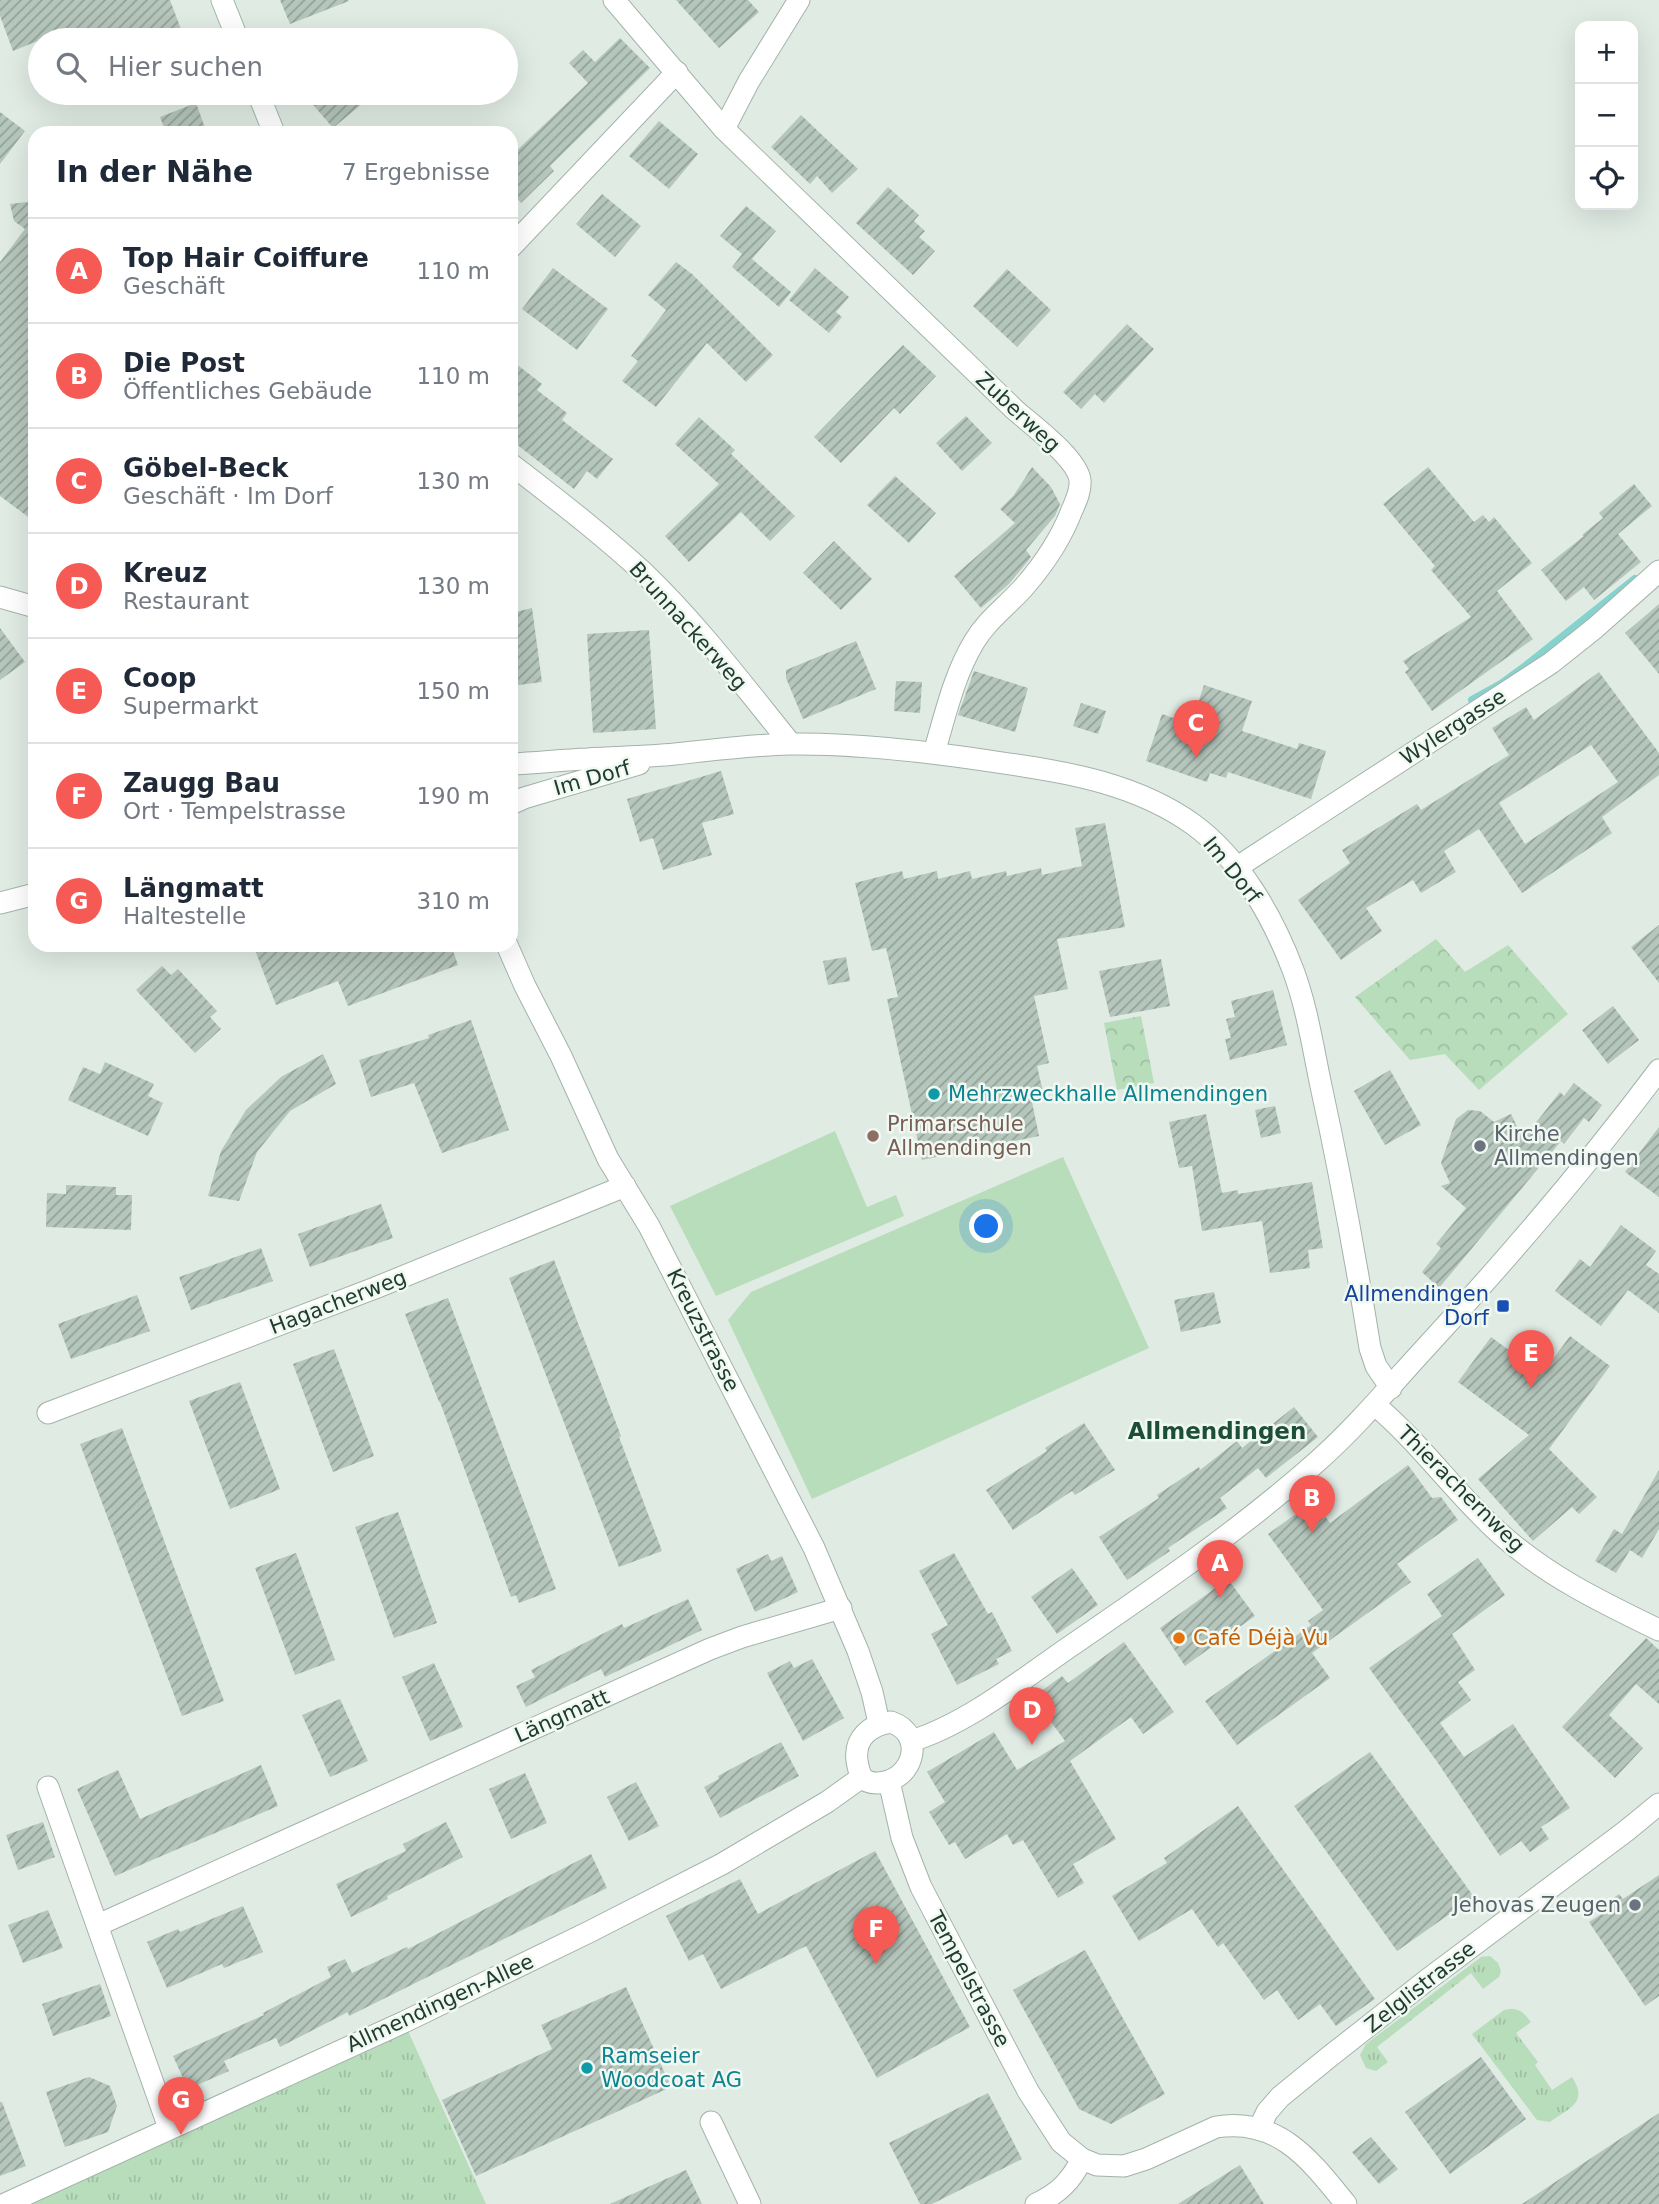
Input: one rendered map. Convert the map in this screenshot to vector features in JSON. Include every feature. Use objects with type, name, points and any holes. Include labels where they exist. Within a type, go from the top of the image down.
[{"type":"street","points":[[222,0],[232,28]]},
{"type":"street","name":"Zuberweg","points":[[614,0],[724,129],[1076,468],[1080,479],[1079,492],[1065,528],[1048,557],[983,627],[972,645],[934,752]]},
{"type":"street","points":[[724,129],[749,81],[800,0]]},
{"type":"street","points":[[518,240],[677,72]]},
{"type":"street","points":[[263,105],[271,126]]},
{"type":"street","name":"Brunnackerweg","points":[[518,470],[645,574],[681,611],[791,744]]},
{"type":"street","name":"Wylergasse","points":[[1236,868],[1551,663],[1659,571]]},
{"type":"street","points":[[0,597],[28,605]]},
{"type":"street","name":"Im Dorf","points":[[518,764],[674,754],[733,746],[791,744],[934,752],[1033,767],[1100,782],[1138,794],[1169,808],[1195,826],[1218,846],[1236,868],[1276,930],[1294,971],[1303,1000],[1332,1137],[1370,1348],[1376,1366],[1391,1388]]},
{"type":"street","name":"Im Dorf","points":[[518,801],[674,754]]},
{"type":"street","points":[[0,903],[28,896]]},
{"type":"street","name":"Kreuzstrasse","points":[[510,952],[608,1159],[649,1226],[814,1548],[841,1608],[872,1692],[879,1723]]},
{"type":"street","points":[[911,1741],[947,1728],[977,1709],[1213,1546],[1318,1461],[1391,1388],[1546,1213],[1659,1070]]},
{"type":"street","name":"Hagacherweg","points":[[48,1413],[375,1288],[625,1186]]},
{"type":"street","name":"Thierachernweg","points":[[1375,1405],[1494,1528],[1520,1550],[1573,1587],[1659,1630]]},
{"type":"street","name":"Längmatt","points":[[98,1925],[710,1649],[841,1608]]},
{"type":"street","points":[[891,1722],[907,1731],[911,1741],[912,1750],[903,1772],[889,1781],[869,1782],[862,1777],[856,1759],[859,1741],[864,1733],[879,1723],[891,1722]]},
{"type":"street","name":"Allmendingen-Allee","points":[[5,2204],[404,2022],[589,1932],[722,1864],[827,1802],[862,1777]]},
{"type":"street","name":"Tempelstrasse","points":[[889,1781],[902,1838],[921,1887],[1028,2091],[1061,2142],[1082,2159]]},
{"type":"street","points":[[48,1787],[169,2128]]},
{"type":"street","name":"Zelglistrasse","points":[[1259,2129],[1267,2112],[1280,2097],[1319,2065],[1659,1804]]},
{"type":"street","points":[[711,2122],[750,2204]]},
{"type":"street","points":[[1036,2204],[1062,2189],[1082,2159],[1097,2165],[1124,2166],[1146,2159],[1216,2127],[1228,2125],[1259,2129],[1293,2145],[1346,2204]]},
{"type":"green space","points":[[1436,939],[1465,972],[1508,945],[1568,1014],[1479,1090],[1445,1054],[1410,1060],[1355,997]]},
{"type":"green space","points":[[1141,1016],[1154,1083],[1117,1090],[1104,1023]]},
{"type":"green space","points":[[835,1131],[867,1207],[896,1195],[904,1216],[716,1296],[670,1206]]},
{"type":"green space","points":[[1063,1157],[1149,1348],[812,1499],[728,1320],[751,1292]]},
{"type":"green space","points":[[1490,1956],[1498,1963],[1501,1971],[1499,1977],[1483,1989],[1471,1973],[1377,2047],[1388,2062],[1376,2071],[1366,2068],[1360,2055],[1366,2044],[1481,1957]]},
{"type":"green space","points":[[1504,2010],[1522,2012],[1531,2022],[1516,2033],[1538,2062],[1535,2065],[1552,2090],[1572,2077],[1577,2086],[1578,2099],[1550,2122],[1537,2120],[1472,2034]]},
{"type":"green space","points":[[404,2022],[486,2204],[5,2204]]},
{"type":"building","points":[[0,0],[170,0],[180,28],[28,28],[28,45],[13,51],[0,16]]},
{"type":"building","points":[[280,0],[348,0],[349,1],[290,24]]},
{"type":"building","points":[[676,0],[748,0],[759,12],[719,48]]},
{"type":"building","points":[[620,38],[650,68],[550,166],[554,171],[521,203],[518,200],[518,149],[588,83],[569,63],[583,50],[595,62]]},
{"type":"building","points":[[197,105],[204,126],[163,126],[160,117]]},
{"type":"building","points":[[313,105],[361,105],[335,126],[331,126]]},
{"type":"building","points":[[0,112],[25,131],[0,164]]},
{"type":"building","points":[[801,115],[858,169],[832,193],[817,176],[810,184],[771,147]]},
{"type":"building","points":[[659,121],[698,154],[669,189],[629,156]]},
{"type":"building","points":[[888,187],[919,215],[914,221],[925,231],[919,237],[935,251],[913,275],[856,223]]},
{"type":"building","points":[[602,194],[641,226],[615,257],[576,224]]},
{"type":"building","points":[[28,203],[28,517],[0,496],[0,262],[25,229],[14,221],[10,204]]},
{"type":"building","points":[[746,206],[776,231],[752,259],[791,292],[779,307],[732,267],[742,254],[720,236]]},
{"type":"building","points":[[676,262],[692,274],[773,355],[746,382],[707,343],[656,407],[622,381],[638,361],[631,356],[666,310],[648,295]]},
{"type":"building","points":[[553,268],[608,309],[577,350],[522,309]]},
{"type":"building","points":[[815,268],[849,297],[836,312],[842,317],[829,333],[789,300]]},
{"type":"building","points":[[1007,269],[1051,310],[1017,347],[973,306]]},
{"type":"building","points":[[1127,324],[1154,349],[1104,403],[1095,394],[1081,409],[1063,392]]},
{"type":"building","points":[[903,345],[936,376],[900,414],[894,408],[841,463],[814,437]]},
{"type":"building","points":[[518,365],[542,384],[537,390],[567,413],[562,420],[613,459],[597,479],[587,471],[574,489],[518,445]]},
{"type":"building","points":[[966,416],[992,443],[962,471],[936,443]]},
{"type":"building","points":[[699,417],[735,450],[731,454],[795,516],[770,541],[741,512],[689,562],[665,536],[719,484],[675,444]]},
{"type":"building","points":[[1032,467],[1051,487],[1060,504],[1055,516],[1026,550],[1031,557],[1028,561],[1009,584],[981,608],[954,576],[1015,523],[1000,509],[1014,495]]},
{"type":"building","points":[[1428,467],[1474,522],[1483,515],[1489,522],[1494,517],[1532,563],[1497,591],[1533,639],[1432,711],[1405,672],[1409,669],[1403,661],[1471,617],[1431,570],[1435,566],[1383,504]]},
{"type":"building","points":[[895,476],[936,513],[909,543],[867,505]]},
{"type":"building","points":[[1634,484],[1652,506],[1618,534],[1641,562],[1594,600],[1584,587],[1566,601],[1541,570],[1584,536],[1582,535],[1603,518],[1599,513]]},
{"type":"building","points":[[834,541],[872,579],[841,610],[803,573]]},
{"type":"building","points":[[1659,604],[1659,674],[1625,633]]},
{"type":"building","points":[[532,608],[542,682],[518,685],[518,611]]},
{"type":"building","points":[[0,628],[25,662],[0,680]]},
{"type":"building","points":[[649,630],[656,729],[593,733],[587,634]]},
{"type":"building","points":[[856,641],[876,689],[803,719],[786,678],[786,670]]},
{"type":"building","points":[[974,671],[1028,688],[1015,732],[958,715]]},
{"type":"building","points":[[1599,672],[1659,753],[1659,775],[1602,817],[1612,833],[1522,893],[1479,829],[1444,851],[1456,872],[1421,893],[1413,880],[1366,908],[1382,931],[1341,960],[1298,900],[1350,863],[1342,850],[1417,804],[1421,810],[1509,755],[1492,728],[1526,707],[1534,720]],"holes":[[[1591,745],[1618,782],[1525,844],[1499,803]]]},
{"type":"building","points":[[896,681],[922,682],[920,713],[894,711]]},
{"type":"building","points":[[1204,685],[1252,701],[1242,731],[1297,749],[1299,743],[1326,751],[1311,799],[1228,772],[1226,778],[1210,773],[1207,782],[1146,761],[1162,714],[1191,724]]},
{"type":"building","points":[[1081,703],[1106,711],[1098,734],[1073,726]]},
{"type":"building","points":[[721,771],[734,814],[702,823],[712,855],[663,870],[653,838],[640,842],[627,799]]},
{"type":"building","points":[[1105,823],[1125,927],[1057,939],[1068,989],[1034,996],[1049,1063],[1037,1066],[1045,1100],[1032,1102],[1039,1136],[922,1160],[887,999],[898,997],[886,948],[872,951],[855,883],[902,871],[904,879],[937,871],[938,879],[970,871],[972,879],[1006,871],[1007,876],[1041,868],[1042,875],[1082,866],[1075,828]]},
{"type":"building","points":[[1659,925],[1659,983],[1631,947]]},
{"type":"building","points":[[256,952],[453,952],[458,965],[348,1006],[338,981],[276,1005]]},
{"type":"building","points":[[846,957],[850,981],[828,985],[823,961]]},
{"type":"building","points":[[1161,959],[1170,1006],[1110,1017],[1099,971]]},
{"type":"building","points":[[162,966],[171,975],[178,969],[217,1011],[210,1017],[221,1029],[195,1053],[136,990]]},
{"type":"building","points":[[1273,990],[1287,1045],[1230,1060],[1225,1039],[1231,1038],[1226,1019],[1235,1017],[1231,1001]]},
{"type":"building","points":[[1613,1006],[1639,1040],[1608,1064],[1582,1030]]},
{"type":"building","points":[[471,1020],[509,1130],[442,1153],[414,1083],[371,1097],[359,1060],[429,1038],[428,1035]]},
{"type":"building","points":[[323,1054],[336,1084],[290,1111],[257,1152],[239,1201],[208,1196],[221,1151],[246,1110],[281,1077]]},
{"type":"building","points":[[105,1062],[154,1084],[148,1096],[163,1103],[148,1136],[68,1100],[83,1067],[100,1074]]},
{"type":"building","points":[[1390,1070],[1421,1125],[1385,1145],[1354,1091]]},
{"type":"building","points":[[1574,1083],[1602,1105],[1589,1122],[1584,1118],[1564,1144],[1561,1141],[1439,1288],[1422,1272],[1441,1248],[1436,1244],[1466,1208],[1441,1186],[1450,1183],[1441,1163],[1456,1119],[1468,1110],[1480,1111],[1494,1122],[1511,1114],[1523,1139],[1560,1092],[1564,1096]]},
{"type":"building","points":[[1275,1106],[1281,1133],[1261,1138],[1255,1110]]},
{"type":"building","points":[[1206,1114],[1222,1193],[1238,1190],[1238,1194],[1312,1182],[1323,1248],[1308,1250],[1310,1268],[1270,1273],[1262,1221],[1202,1231],[1192,1166],[1179,1168],[1169,1122]]},
{"type":"building","points":[[1659,1127],[1659,1197],[1625,1172]]},
{"type":"building","points":[[66,1185],[116,1187],[116,1195],[132,1195],[131,1230],[46,1227],[47,1193],[66,1194]]},
{"type":"building","points":[[381,1204],[393,1238],[310,1267],[298,1234]]},
{"type":"building","points":[[1621,1225],[1656,1251],[1646,1265],[1659,1274],[1659,1313],[1628,1290],[1601,1326],[1555,1291],[1580,1259],[1590,1267]]},
{"type":"building","points":[[261,1248],[273,1281],[191,1310],[179,1277]]},
{"type":"building","points":[[554,1260],[662,1551],[619,1567],[509,1278]]},
{"type":"building","points":[[1214,1292],[1221,1323],[1181,1332],[1174,1300]]},
{"type":"building","points":[[137,1295],[150,1331],[71,1359],[58,1324]]},
{"type":"building","points":[[448,1298],[556,1589],[519,1603],[516,1595],[511,1597],[405,1314]]},
{"type":"building","points":[[1570,1336],[1610,1366],[1549,1449],[1597,1497],[1579,1514],[1572,1507],[1533,1541],[1478,1479],[1529,1435],[1458,1382],[1491,1337],[1542,1374]]},
{"type":"building","points":[[334,1349],[374,1456],[333,1472],[293,1364]]},
{"type":"building","points":[[240,1382],[280,1489],[230,1509],[189,1401]]},
{"type":"building","points":[[1294,1407],[1318,1437],[1266,1478],[1258,1468],[1220,1498],[1227,1508],[1127,1580],[1099,1537],[1159,1498],[1157,1495],[1199,1467],[1200,1470],[1237,1441],[1242,1448]]},
{"type":"building","points":[[1084,1423],[1115,1470],[1075,1495],[1072,1491],[1013,1530],[986,1490],[1047,1451],[1045,1448]]},
{"type":"building","points":[[122,1428],[224,1701],[182,1716],[80,1444]]},
{"type":"building","points":[[1408,1465],[1432,1498],[1441,1497],[1458,1520],[1397,1564],[1411,1582],[1312,1653],[1330,1678],[1237,1745],[1205,1701],[1311,1625],[1308,1621],[1323,1610],[1268,1534],[1314,1501],[1330,1523]]},
{"type":"building","points":[[1659,1470],[1659,1529],[1642,1558],[1630,1550],[1616,1573],[1595,1561],[1614,1529],[1622,1534]]},
{"type":"building","points":[[398,1512],[437,1623],[394,1638],[355,1527]]},
{"type":"building","points":[[296,1553],[335,1660],[295,1675],[255,1568]]},
{"type":"building","points":[[954,1553],[988,1614],[992,1612],[1012,1651],[996,1659],[999,1664],[957,1685],[931,1634],[948,1625],[919,1571]]},
{"type":"building","points":[[768,1554],[771,1561],[782,1556],[798,1592],[755,1612],[736,1569]]},
{"type":"building","points":[[1478,1558],[1505,1595],[1452,1634],[1475,1670],[1458,1682],[1471,1700],[1440,1723],[1464,1757],[1513,1724],[1570,1808],[1541,1827],[1549,1839],[1530,1852],[1521,1841],[1500,1856],[1438,1763],[1369,1668],[1442,1616],[1427,1594]]},
{"type":"building","points":[[1072,1568],[1098,1605],[1057,1634],[1031,1597]]},
{"type":"building","points":[[1228,1579],[1255,1616],[1185,1666],[1160,1628]]},
{"type":"building","points":[[688,1599],[702,1630],[605,1677],[601,1669],[526,1707],[516,1686],[535,1677],[531,1670],[622,1624],[624,1628]]},
{"type":"building","points":[[1646,1638],[1659,1650],[1659,1704],[1636,1684],[1609,1715],[1643,1748],[1615,1778],[1562,1727]]},
{"type":"building","points":[[1124,1642],[1174,1712],[1143,1734],[1131,1717],[1070,1761],[1116,1839],[1073,1864],[1084,1883],[1058,1898],[1023,1840],[1013,1845],[1007,1834],[965,1859],[955,1842],[949,1845],[929,1812],[945,1802],[927,1772],[994,1732],[1017,1770],[1065,1741],[1033,1697],[1062,1676],[1068,1683]]},
{"type":"building","points":[[812,1659],[844,1718],[803,1741],[767,1673],[790,1661],[794,1668]]},
{"type":"building","points":[[434,1663],[463,1727],[430,1741],[402,1677]]},
{"type":"building","points":[[340,1699],[368,1761],[330,1777],[302,1715]]},
{"type":"building","points":[[781,1742],[799,1776],[720,1818],[704,1787],[719,1779],[718,1776]]},
{"type":"building","points":[[1370,1752],[1474,1897],[1397,1951],[1294,1806]]},
{"type":"building","points":[[261,1765],[278,1806],[115,1876],[77,1789],[118,1770],[140,1819]]},
{"type":"building","points":[[525,1773],[547,1823],[511,1839],[489,1789]]},
{"type":"building","points":[[636,1782],[659,1826],[629,1841],[607,1797]]},
{"type":"building","points":[[1238,1806],[1375,1999],[1336,2026],[1320,2004],[1298,2020],[1277,1990],[1264,2000],[1223,1943],[1218,1947],[1192,1909],[1139,1941],[1112,1896],[1167,1863],[1164,1858]]},
{"type":"building","points":[[43,1822],[55,1857],[18,1870],[6,1835]]},
{"type":"building","points":[[446,1822],[463,1857],[351,1917],[336,1884],[406,1851],[403,1844]]},
{"type":"building","points":[[875,1851],[970,2027],[877,2078],[806,1946],[721,1989],[703,1954],[689,1961],[666,1916],[740,1879],[758,1914]]},
{"type":"building","points":[[591,1854],[607,1888],[349,2016],[348,2012],[280,2047],[276,2038],[224,2061],[229,2071],[188,2089],[173,2056],[264,2015],[263,2013],[331,1977],[327,1967],[345,1959],[352,1973],[407,1947],[408,1949]]},
{"type":"building","points":[[1659,1875],[1659,1996],[1645,2006],[1589,1922],[1606,1911],[1602,1906],[1619,1894],[1623,1899]]},
{"type":"building","points":[[243,1906],[263,1952],[224,1968],[222,1964],[167,1988],[147,1942],[178,1929],[180,1932]]},
{"type":"building","points":[[48,1910],[63,1948],[23,1963],[8,1925]]},
{"type":"building","points":[[1085,1950],[1165,2094],[1111,2124],[1079,2109],[1013,1990]]},
{"type":"building","points":[[100,1984],[111,2016],[53,2036],[42,2004]]},
{"type":"building","name":"Ramseier Woodcoat AG","points":[[626,1987],[671,2087],[476,2176],[442,2100],[552,2049],[541,2025]]},
{"type":"building","points":[[1481,2057],[1526,2119],[1450,2174],[1405,2112]]},
{"type":"building","points":[[89,2077],[110,2086],[117,2106],[108,2132],[65,2147],[46,2092]]},
{"type":"building","points":[[988,2093],[1022,2159],[932,2204],[920,2204],[889,2143]]},
{"type":"building","points":[[0,2102],[26,2166],[0,2176]]},
{"type":"building","points":[[1659,2113],[1659,2204],[1522,2204]]},
{"type":"building","points":[[1371,2137],[1398,2169],[1379,2184],[1352,2152]]},
{"type":"building","points":[[1240,2165],[1264,2204],[1178,2204]]},
{"type":"building","points":[[686,2170],[702,2204],[610,2204]]},
{"type":"waterway","points":[[1472,700],[1527,665],[1635,579]]},
{"type":"place","name":"Göbel-Beck","points":[[1196,758]]},
{"type":"place","name":"Mehrzweckhalle Allmendingen","points":[[934,1094]]},
{"type":"place","name":"Primarschule Allmendingen","points":[[873,1136]]},
{"type":"place","name":"Kirche Allmendingen","points":[[1480,1146]]},
{"type":"place","name":"Allmendingen Dorf","points":[[1503,1306]]},
{"type":"place","name":"Coop","points":[[1531,1388]]},
{"type":"place","name":"Die Post","points":[[1312,1533]]},
{"type":"place","name":"Top Hair Coiffure","points":[[1220,1598]]},
{"type":"place","name":"Café Déjà Vu","points":[[1179,1638]]},
{"type":"place","name":"Kreuz","points":[[1032,1745]]},
{"type":"place","name":"Jehovas Zeugen","points":[[1635,1905]]},
{"type":"place","name":"Zaugg Bau","points":[[876,1964]]},
{"type":"place","name":"Ramseier Woodcoat AG","points":[[587,2068]]},
{"type":"place","name":"Längmatt","points":[[181,2135]]},
{"type":"district","name":"Allmendingen","points":[[1217,1431]]}]
